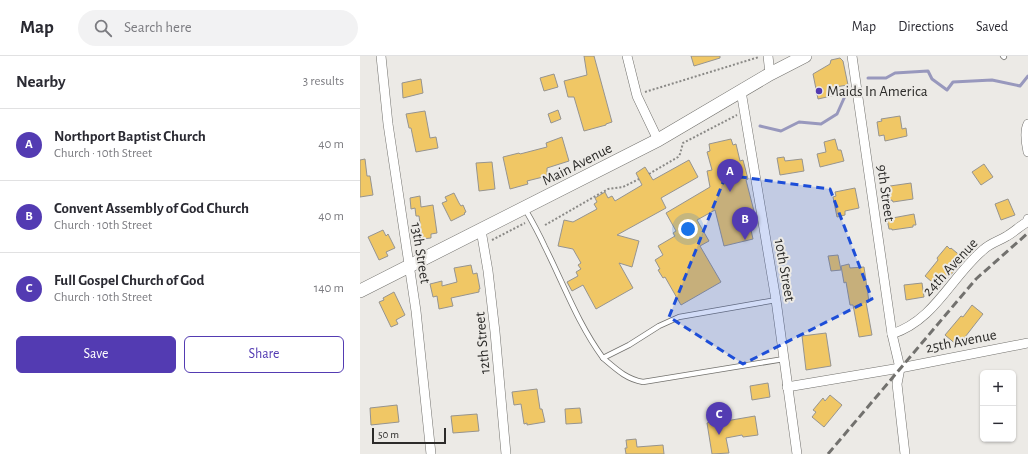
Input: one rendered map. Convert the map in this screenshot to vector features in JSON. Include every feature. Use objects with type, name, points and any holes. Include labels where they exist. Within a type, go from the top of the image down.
[{"type":"main road","name":"Main Avenue","points":[[360,291],[525,209],[658,140],[770,74],[805,56]]},
{"type":"street","name":"13th Street","points":[[380,56],[388,124],[416,311],[431,454]]},
{"type":"street","points":[[627,56],[637,96],[658,140]]},
{"type":"street","points":[[768,56],[770,74]]},
{"type":"street","name":"9th Street","points":[[852,56],[892,334]]},
{"type":"street","name":"10th Street","points":[[741,91],[776,300],[797,454]]},
{"type":"street","points":[[1028,124],[1026,127],[1028,152]]},
{"type":"street","name":"24th Avenue","points":[[892,334],[903,331],[920,320],[984,249],[1027,222],[1028,219]]},
{"type":"street","name":"12th Street","points":[[481,230],[488,271],[495,332],[506,454]]},
{"type":"street","points":[[892,334],[900,368],[897,384],[905,454]]},
{"type":"street","name":"25th Avenue","points":[[787,387],[900,368],[1028,343]]},
{"type":"lane","points":[[525,209],[545,246],[569,300],[594,345],[603,358],[619,372],[632,380],[643,382],[784,359]]},
{"type":"lane","points":[[603,358],[629,345],[659,326],[679,317],[776,300]]},
{"type":"path","points":[[644,95],[643,93],[761,56]]},
{"type":"path","points":[[649,174],[678,157],[683,144],[740,113]]},
{"type":"path","points":[[545,225],[608,189],[623,187],[639,179]]},
{"type":"path","points":[[487,243],[526,222]]},
{"type":"highlighted area","points":[[726,175],[830,189],[872,299],[743,364],[669,317]]},
{"type":"building","points":[[584,56],[594,56],[612,122],[584,131],[574,97],[568,97],[564,81],[587,75]]},
{"type":"building","points":[[691,56],[720,56],[720,58],[694,66]]},
{"type":"building","points":[[840,58],[843,61],[848,85],[835,87],[836,95],[818,99],[813,74],[830,64],[831,60]]},
{"type":"building","points":[[554,74],[558,87],[544,91],[540,78]]},
{"type":"building","points":[[421,79],[423,93],[403,98],[402,83]]},
{"type":"building","points":[[558,110],[561,119],[551,123],[548,114]]},
{"type":"building","points":[[425,111],[430,138],[436,137],[438,148],[416,152],[411,128],[409,128],[406,114]]},
{"type":"building","points":[[900,116],[902,129],[906,128],[907,136],[885,141],[884,135],[879,136],[877,122],[882,121],[881,119]]},
{"type":"building","points":[[562,137],[569,161],[547,168],[547,176],[527,181],[528,184],[510,189],[503,157],[547,147],[546,143]]},
{"type":"building","points":[[731,139],[733,145],[736,144],[740,161],[743,160],[748,179],[746,180],[756,219],[749,221],[753,239],[724,246],[715,210],[697,220],[709,241],[700,246],[721,282],[681,305],[665,277],[663,278],[658,270],[660,269],[655,260],[663,255],[658,246],[675,236],[673,233],[676,231],[666,213],[710,187],[707,171],[712,170],[707,152],[710,151],[709,144]]},
{"type":"building","points":[[835,139],[838,150],[841,150],[844,161],[820,167],[817,154],[826,152],[824,142]]},
{"type":"building","points":[[784,157],[785,161],[802,159],[804,171],[780,175],[777,158]]},
{"type":"building","points":[[365,159],[367,176],[370,176],[373,195],[360,197],[360,160]]},
{"type":"building","points":[[689,160],[698,177],[661,198],[666,208],[617,235],[639,241],[632,267],[619,263],[633,288],[596,309],[583,285],[572,291],[567,282],[578,276],[576,272],[581,269],[578,265],[581,263],[573,249],[558,246],[564,220],[573,222],[597,209],[594,204],[597,202],[595,198],[605,192],[608,198],[612,196],[615,201],[642,185],[636,173],[645,167],[653,180]]},
{"type":"building","points":[[492,162],[495,189],[479,191],[476,163]]},
{"type":"building","points":[[984,164],[993,177],[981,185],[972,172]]},
{"type":"building","points":[[911,183],[913,199],[893,202],[892,200],[889,201],[887,189],[891,189],[890,186]]},
{"type":"building","points":[[855,188],[859,208],[845,211],[845,215],[837,217],[833,197],[836,196],[835,192]]},
{"type":"building","points":[[454,193],[461,206],[463,205],[466,212],[464,213],[465,214],[451,221],[442,203],[447,201],[445,197]]},
{"type":"building","points":[[420,196],[421,207],[433,205],[437,233],[431,234],[431,238],[422,239],[419,216],[416,216],[415,208],[411,209],[410,198]]},
{"type":"building","points":[[1008,199],[1015,215],[1001,220],[995,204]]},
{"type":"building","points":[[914,214],[916,225],[913,225],[913,227],[892,230],[889,229],[887,219]]},
{"type":"building","points":[[383,230],[386,236],[388,234],[395,248],[386,252],[388,256],[379,260],[368,237]]},
{"type":"building","points":[[947,246],[964,260],[939,288],[925,276]]},
{"type":"building","points":[[838,255],[841,270],[831,271],[828,256]]},
{"type":"building","points":[[849,264],[850,268],[864,267],[869,302],[866,302],[872,335],[859,337],[853,305],[850,305],[846,282],[844,283],[841,266]]},
{"type":"building","points":[[471,265],[473,274],[477,273],[480,289],[479,292],[451,298],[453,306],[439,309],[437,296],[433,297],[430,284],[442,281],[442,286],[457,282],[454,268]]},
{"type":"building","points":[[922,283],[924,297],[906,300],[904,285]]},
{"type":"building","points":[[394,292],[405,315],[396,320],[398,324],[391,327],[379,302]]},
{"type":"building","points":[[972,305],[983,314],[958,346],[945,335],[961,316],[963,317]]},
{"type":"building","points":[[826,333],[831,366],[806,370],[802,336]]},
{"type":"building","points":[[768,383],[770,397],[752,400],[750,386]]},
{"type":"building","points":[[537,389],[540,409],[542,409],[545,422],[527,425],[527,423],[524,424],[521,404],[514,405],[512,392]]},
{"type":"building","points":[[830,395],[842,405],[824,427],[812,417],[816,412],[813,410],[823,398],[825,401]]},
{"type":"building","points":[[397,405],[399,422],[371,425],[370,408]]},
{"type":"building","points":[[580,408],[582,423],[566,424],[565,409]]},
{"type":"building","points":[[477,414],[479,431],[453,433],[451,416]]},
{"type":"building","points":[[755,416],[758,435],[743,437],[742,435],[726,438],[729,453],[712,454],[707,423],[710,422],[710,419],[719,417],[720,422]]},
{"type":"building","points":[[636,439],[637,447],[663,445],[664,454],[626,454],[626,440]]},
{"type":"waterway","points":[[868,78],[886,78],[895,73],[928,71],[932,79],[947,90],[953,82],[992,80],[1020,86],[1028,76]]},
{"type":"waterway","points":[[760,126],[781,131],[799,122],[821,124],[837,114],[845,96],[852,89]]},
{"type":"railway","points":[[828,454],[976,279],[1028,233]]},
{"type":"place","name":"Maids In America","points":[[819,91]]},
{"type":"place","name":"Northport Baptist Church","points":[[730,192]]},
{"type":"place","name":"Convent Assembly of God Church","points":[[745,240]]},
{"type":"place","name":"Full Gospel Church of God","points":[[719,435]]}]
